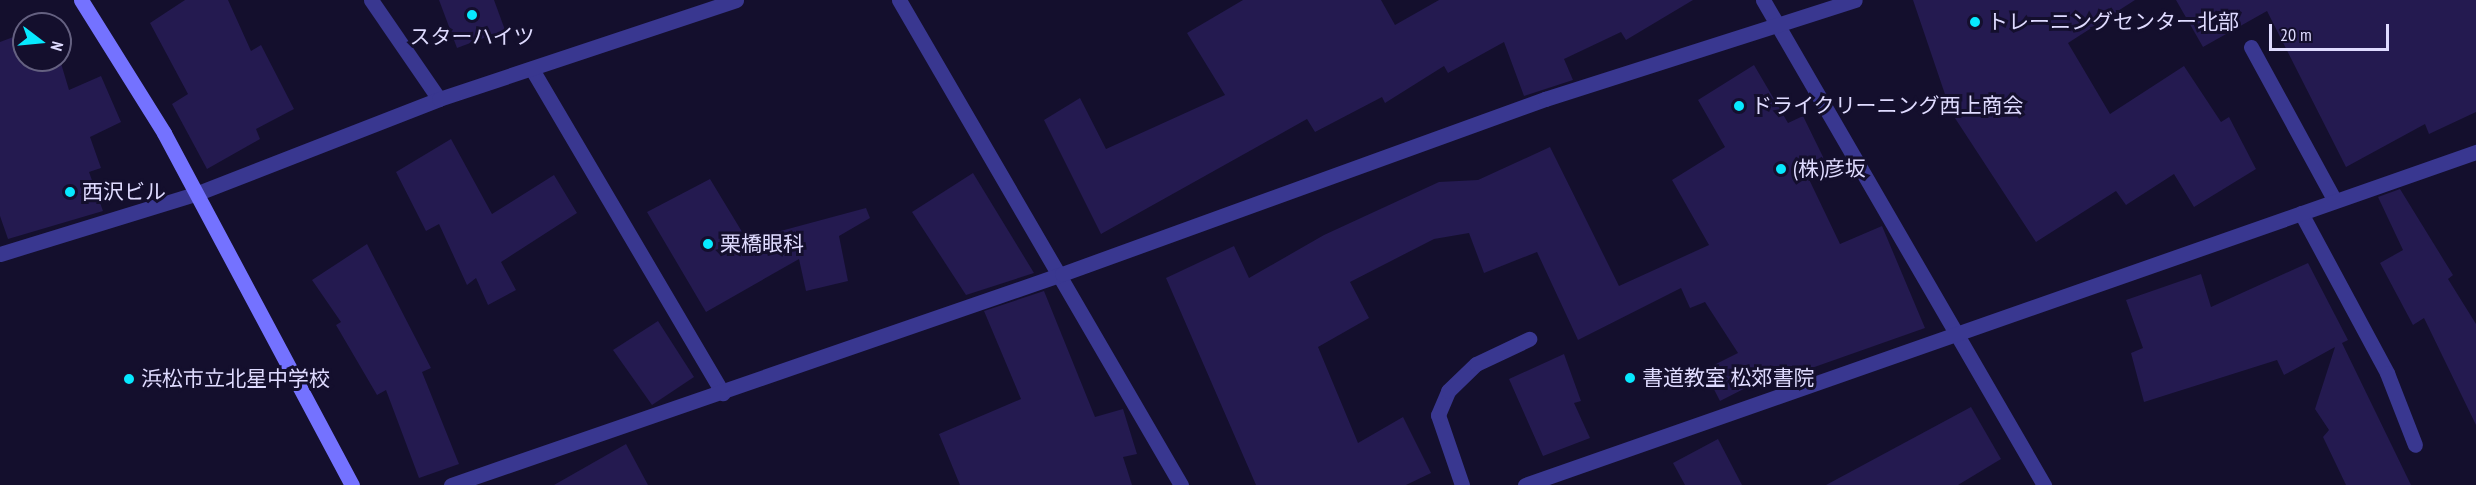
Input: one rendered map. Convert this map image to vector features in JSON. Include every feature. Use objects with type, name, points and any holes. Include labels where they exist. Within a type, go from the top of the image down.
[{"type":"street","points":[[81,0],[198,193],[352,485]]},
{"type":"street","points":[[371,0],[439,99]]},
{"type":"street","points":[[0,254],[198,193],[439,99],[533,72],[736,0]]},
{"type":"street","points":[[899,0],[1062,274],[1181,485]]},
{"type":"street","points":[[1762,0],[2044,485]]},
{"type":"street","points":[[451,485],[723,393],[1062,274],[1545,99],[1778,28],[1855,0]]},
{"type":"street","points":[[2251,47],[2335,201]]},
{"type":"street","points":[[533,72],[723,393]]},
{"type":"street","points":[[1525,485],[2476,152]]},
{"type":"street","points":[[2301,213],[2387,374],[2415,445]]},
{"type":"street","points":[[1462,485],[1438,415],[1448,391],[1476,364],[1528,339]]},
{"type":"building","points":[[185,0],[228,0],[251,51],[261,45],[294,109],[256,129],[260,139],[207,169],[172,104],[188,94],[150,23]]},
{"type":"building","name":"スターハイツ","points":[[439,0],[494,0],[505,30],[457,48]]},
{"type":"building","points":[[1243,0],[1381,0],[1395,25],[1439,0],[1693,0],[1626,40],[1621,32],[1564,59],[1573,80],[1524,96],[1504,42],[1448,73],[1444,66],[1385,103],[1382,97],[1315,132],[1307,119],[1101,234],[1044,120],[1080,98],[1106,149],[1225,95],[1187,33]]},
{"type":"building","points":[[1913,0],[2135,0],[2068,43],[2110,114],[2184,66],[2221,122],[2229,117],[2256,169],[2194,207],[2174,174],[2126,205],[2116,191],[2036,242],[1951,112]]},
{"type":"building","points":[[2176,0],[2476,0],[2476,112],[2429,134],[2425,124],[2346,167],[2267,11],[2203,47]]},
{"type":"building","points":[[12,38],[12,72],[64,72],[69,90],[101,76],[121,122],[90,137],[101,168],[89,172],[103,211],[8,239],[0,216],[0,42]]},
{"type":"building","points":[[1754,65],[1788,123],[1803,116],[1827,165],[1806,173],[1840,244],[1882,226],[1925,328],[1789,376],[1785,368],[1720,401],[1704,370],[1738,353],[1705,302],[1690,308],[1681,288],[1578,340],[1537,252],[1484,273],[1469,233],[1434,239],[1350,282],[1369,318],[1318,347],[1358,443],[1403,417],[1431,473],[1406,485],[1256,485],[1166,278],[1234,246],[1249,278],[1324,235],[1439,182],[1478,180],[1550,147],[1619,286],[1709,245],[1672,180],[1725,147],[1698,100]]},
{"type":"building","points":[[451,139],[492,214],[554,175],[577,213],[501,262],[516,290],[488,305],[476,278],[467,285],[439,224],[426,231],[396,172]]},
{"type":"building","points":[[973,173],[1034,273],[966,295],[912,212]]},
{"type":"building","name":"栗橋眼科","points":[[710,179],[747,240],[866,208],[870,218],[839,236],[848,281],[806,291],[799,259],[706,312],[647,212]]},
{"type":"building","points":[[2400,189],[2453,275],[2448,279],[2476,324],[2476,425],[2424,318],[2413,325],[2380,263],[2403,250],[2378,197]]},
{"type":"building","points":[[367,244],[431,368],[422,372],[459,464],[419,478],[386,390],[377,395],[336,325],[341,322],[312,280]]},
{"type":"building","points":[[2308,263],[2348,340],[2342,343],[2411,485],[2346,485],[2323,437],[2329,430],[2315,409],[2335,347],[2284,375],[2277,360],[2144,402],[2131,353],[2143,348],[2126,300],[2201,274],[2211,307]]},
{"type":"building","points":[[1044,291],[1095,417],[1123,409],[1137,454],[1123,457],[1132,485],[960,485],[939,434],[1021,399],[984,311]]},
{"type":"building","points":[[658,321],[694,377],[652,405],[613,350]]},
{"type":"building","points":[[1564,354],[1581,401],[1574,403],[1590,438],[1543,456],[1509,379]]},
{"type":"building","points":[[1971,407],[2001,459],[1958,485],[1826,485]]},
{"type":"building","points":[[1718,439],[1742,485],[1685,485],[1673,463]]},
{"type":"building","points":[[626,444],[648,485],[554,485]]},
{"type":"place","name":"スターハイツ","points":[[472,15]]},
{"type":"place","name":"トレーニングセンター北部","points":[[1975,22]]},
{"type":"place","name":"ドライクリーニング西上商会","points":[[1739,106]]},
{"type":"place","name":"(株)彦坂","points":[[1781,169]]},
{"type":"place","name":"西沢ビル","points":[[70,192]]},
{"type":"place","name":"栗橋眼科","points":[[708,244]]},
{"type":"place","name":"書道教室 松郊書院","points":[[1630,378]]},
{"type":"place","name":"浜松市立北星中学校","points":[[129,379]]}]
